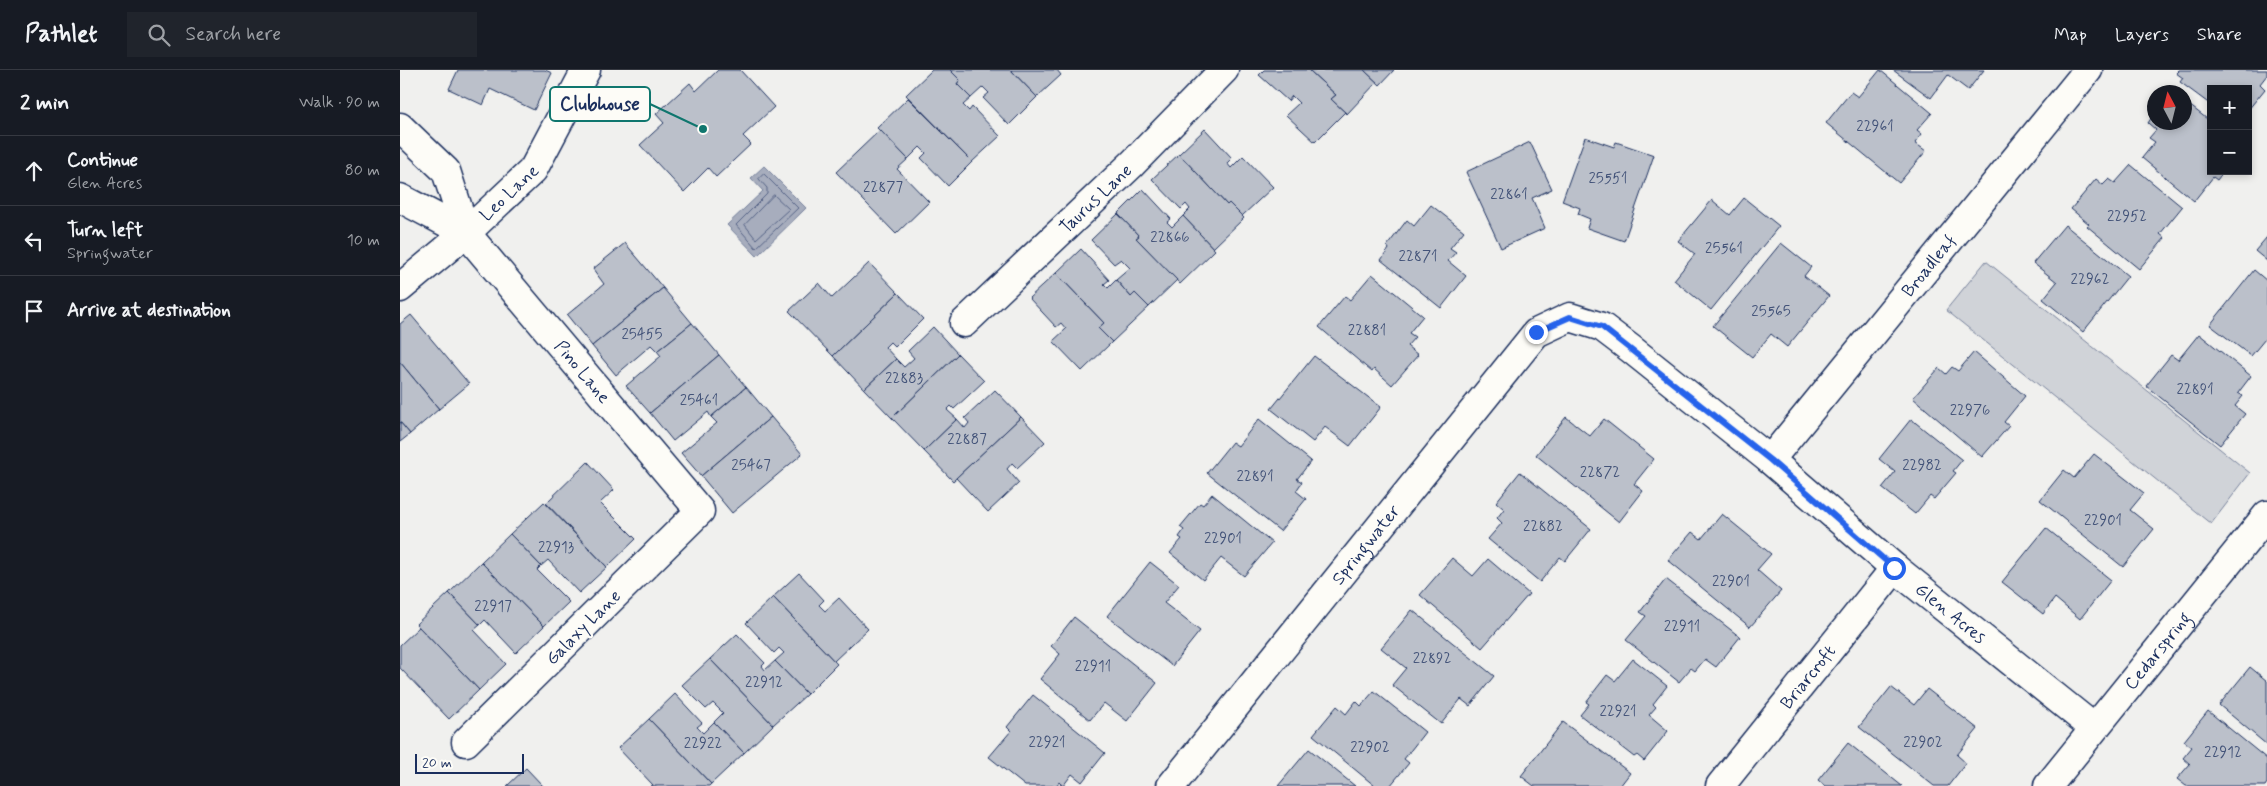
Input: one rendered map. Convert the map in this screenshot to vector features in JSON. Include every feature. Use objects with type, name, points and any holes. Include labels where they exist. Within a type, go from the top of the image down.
[{"type":"street","name":"Leo Lane","points":[[400,288],[466,233],[534,170],[586,70]]},
{"type":"street","name":"Taurus Lane","points":[[964,323],[1132,164],[1224,70]]},
{"type":"street","name":"Broadleaf","points":[[1770,460],[2088,70]]},
{"type":"street","name":"Pino Lane","points":[[400,127],[446,171],[466,233]]},
{"type":"street","name":"Pino Lane","points":[[400,198],[466,233],[700,511]]},
{"type":"street","name":"Glen Acres","points":[[1570,317],[1602,327],[1770,460],[1894,568],[2094,728]]},
{"type":"street","name":"Springwater","points":[[1171,786],[1536,332],[1570,317]]},
{"type":"street","name":"Galaxy Lane","points":[[466,742],[700,511]]},
{"type":"street","name":"Cedarspring","points":[[2048,786],[2267,516]]},
{"type":"street","name":"Briarcroft","points":[[1720,786],[1894,568]]},
{"type":"shaded area","points":[[1986,261],[2250,473],[2211,524],[1946,310]]},
{"type":"water","points":[[764,166],[806,208],[757,256],[727,225],[763,191],[751,178]]},
{"type":"building","points":[[458,70],[545,70],[552,73],[534,110],[490,89],[483,105],[449,89]]},
{"type":"building","points":[[718,70],[740,70],[774,107],[743,136],[751,144],[716,177],[708,168],[684,192],[640,145],[664,123],[656,114],[690,83],[696,91]]},
{"type":"building","points":[[932,70],[950,70],[960,80],[957,84],[971,98],[963,105],[969,111],[972,107],[1000,136],[972,162],[906,95]]},
{"type":"building","points":[[950,70],[1011,70],[1037,97],[1009,125],[983,98],[989,93],[983,87],[971,98],[957,84],[960,80]]},
{"type":"building","points":[[1011,70],[1057,70],[1061,75],[1037,97]]},
{"type":"building","points":[[1264,70],[1309,70],[1336,95],[1331,99],[1345,112],[1315,142],[1286,115],[1299,103],[1292,96],[1288,101],[1259,75]]},
{"type":"building","points":[[1309,70],[1364,70],[1377,82],[1347,114],[1331,99],[1336,95]]},
{"type":"building","points":[[1364,70],[1394,70],[1380,85]]},
{"type":"building","points":[[1880,70],[1932,113],[1917,130],[1922,134],[1915,143],[1926,151],[1899,183],[1826,123],[1851,92],[1858,97]]},
{"type":"building","points":[[1893,70],[1984,70],[1968,90],[1948,75],[1931,98]]},
{"type":"building","points":[[2179,70],[2267,70],[2267,75],[2260,84],[2265,89],[2252,105],[2252,85],[2207,85],[2207,102],[2192,91],[2192,85],[2184,85],[2180,82],[2183,78],[2176,73]]},
{"type":"building","points":[[908,98],[972,162],[948,186],[921,158],[926,153],[920,147],[908,159],[877,128]]},
{"type":"building","points":[[2192,107],[2207,119],[2207,175],[2221,175],[2217,180],[2213,177],[2194,201],[2142,158],[2155,142],[2149,138],[2156,130],[2192,130]]},
{"type":"building","points":[[1205,129],[1232,158],[1227,163],[1231,168],[1243,156],[1273,187],[1242,216],[1229,203],[1227,205],[1179,154]]},
{"type":"building","points":[[880,130],[908,159],[897,169],[929,202],[896,234],[836,172]]},
{"type":"building","points":[[1585,137],[1614,147],[1616,142],[1654,155],[1624,241],[1587,228],[1590,219],[1578,214],[1580,208],[1562,201]]},
{"type":"building","points":[[1530,142],[1552,189],[1532,198],[1545,228],[1501,248],[1466,172]]},
{"type":"building","points":[[1179,154],[1227,205],[1229,203],[1244,218],[1213,248],[1183,216],[1190,209],[1186,204],[1181,209],[1152,179]]},
{"type":"building","points":[[2131,165],[2182,207],[2160,234],[2165,238],[2139,269],[2087,226],[2089,224],[2071,209],[2096,179],[2103,185],[2109,179],[2115,183]]},
{"type":"building","points":[[1143,189],[1171,219],[1167,222],[1172,227],[1183,216],[1215,250],[1180,284],[1136,238],[1139,236],[1118,214]]},
{"type":"building","points":[[1744,198],[1779,226],[1711,310],[1674,280],[1695,254],[1678,241],[1712,200],[1730,215]]},
{"type":"building","points":[[1431,205],[1464,231],[1450,248],[1456,252],[1448,261],[1466,276],[1441,308],[1381,260],[1389,249],[1387,246],[1407,220],[1414,226]]},
{"type":"building","points":[[1118,214],[1139,236],[1136,238],[1177,280],[1149,307],[1135,293],[1131,297],[1116,280],[1130,268],[1121,259],[1114,264],[1091,240]]},
{"type":"building","points":[[2065,225],[2128,276],[2083,332],[2043,299],[2057,282],[2033,263]]},
{"type":"building","points":[[2267,237],[2267,261],[2255,251]]},
{"type":"building","points":[[625,243],[663,288],[592,346],[567,315],[604,284],[593,269]]},
{"type":"building","points":[[1781,243],[1811,267],[1804,276],[1829,296],[1787,347],[1771,334],[1752,357],[1713,326]]},
{"type":"building","points":[[1081,249],[1109,280],[1104,284],[1108,288],[1116,280],[1131,297],[1135,293],[1149,307],[1112,342],[1098,328],[1104,323],[1056,273]]},
{"type":"building","points":[[869,263],[898,293],[833,356],[789,311],[819,283],[832,298]]},
{"type":"building","points":[[2254,270],[2267,281],[2267,341],[2265,339],[2251,356],[2210,325]]},
{"type":"building","points":[[1056,273],[1104,323],[1098,328],[1112,342],[1082,371],[1053,341],[1066,329],[1061,323],[1056,327],[1029,298]]},
{"type":"building","points":[[1372,274],[1423,316],[1409,333],[1415,337],[1407,346],[1418,355],[1392,385],[1374,369],[1372,372],[1319,327],[1345,296],[1350,300]]},
{"type":"building","points":[[663,288],[692,323],[657,351],[651,345],[616,375],[592,346]]},
{"type":"building","points":[[898,293],[923,319],[895,347],[890,342],[885,347],[896,359],[864,389],[833,356]]},
{"type":"building","points":[[411,315],[469,384],[439,409],[400,362],[400,324]]},
{"type":"building","points":[[692,323],[719,355],[650,413],[626,386],[661,356],[657,351]]},
{"type":"building","points":[[933,327],[958,354],[892,418],[864,389],[896,359],[904,367],[914,358],[908,351]]},
{"type":"building","points":[[2199,334],[2251,376],[2238,393],[2243,396],[2235,406],[2245,414],[2220,445],[2146,386],[2171,355],[2178,360]]},
{"type":"building","points":[[1974,352],[2025,396],[2004,422],[2009,426],[1982,457],[1913,398],[1939,368],[1946,374],[1952,367],[1958,371]]},
{"type":"building","points":[[958,354],[984,381],[954,409],[951,406],[947,410],[957,419],[924,451],[892,418]]},
{"type":"building","points":[[719,355],[746,387],[711,417],[708,412],[673,441],[650,413]]},
{"type":"building","points":[[1314,356],[1381,407],[1350,446],[1325,427],[1313,442],[1271,409]]},
{"type":"building","points":[[400,362],[439,409],[410,434],[400,422]]},
{"type":"building","points":[[746,387],[771,417],[701,476],[681,453],[717,423],[711,417]]},
{"type":"building","points":[[995,390],[1021,417],[953,481],[924,451],[957,419],[965,428],[969,423],[965,418]]},
{"type":"building","points":[[771,417],[802,454],[732,513],[701,476]]},
{"type":"building","points":[[1021,417],[1045,442],[1017,468],[1012,463],[1007,469],[1019,483],[988,512],[956,478]]},
{"type":"building","points":[[1566,417],[1590,436],[1604,419],[1654,459],[1634,484],[1643,491],[1619,522],[1536,455]]},
{"type":"building","points":[[1259,419],[1311,461],[1297,479],[1302,482],[1296,491],[1306,499],[1280,531],[1207,473],[1232,442],[1238,446]]},
{"type":"building","points":[[1911,419],[1962,460],[1953,471],[1956,473],[1934,499],[1930,496],[1915,514],[1882,488],[1895,472],[1879,459]]},
{"type":"building","points":[[400,422],[410,434],[400,442]]},
{"type":"building","points":[[2094,454],[2144,493],[2130,510],[2154,529],[2123,567],[2040,500],[2064,470],[2074,478]]},
{"type":"building","points":[[588,462],[614,490],[600,503],[636,539],[607,567],[546,503]]},
{"type":"building","points":[[1520,472],[1591,529],[1565,561],[1560,557],[1540,582],[1488,539],[1502,523],[1497,518],[1504,509],[1496,502]]},
{"type":"building","points":[[1212,494],[1272,543],[1244,576],[1221,558],[1203,580],[1170,553],[1182,539],[1179,537],[1184,530],[1180,527],[1200,503],[1203,505]]},
{"type":"building","points":[[544,502],[607,567],[579,593],[548,560],[541,566],[510,534]]},
{"type":"building","points":[[1722,514],[1771,554],[1757,570],[1781,591],[1750,627],[1668,560],[1692,532],[1701,539]]},
{"type":"building","points":[[2046,528],[2111,580],[2080,619],[2055,598],[2043,614],[2002,582]]},
{"type":"building","points":[[510,534],[541,566],[537,570],[569,602],[544,626],[481,562]]},
{"type":"building","points":[[1452,558],[1473,576],[1488,559],[1529,594],[1482,648],[1420,595]]},
{"type":"building","points":[[481,562],[544,626],[516,653],[485,620],[480,625],[449,593]]},
{"type":"building","points":[[1150,562],[1179,585],[1164,603],[1200,631],[1172,666],[1107,616]]},
{"type":"building","points":[[799,573],[824,600],[819,605],[825,611],[839,598],[868,629],[834,661],[773,597]]},
{"type":"building","points":[[1666,579],[1740,637],[1716,667],[1705,659],[1695,671],[1691,668],[1679,682],[1626,640],[1646,616],[1640,612]]},
{"type":"building","points":[[449,593],[480,625],[474,630],[506,664],[479,690],[416,624]]},
{"type":"building","points":[[773,597],[837,664],[807,694],[775,661],[784,653],[779,648],[774,653],[746,623]]},
{"type":"building","points":[[1412,610],[1494,676],[1470,706],[1461,699],[1441,724],[1392,685],[1406,668],[1381,648]]},
{"type":"building","points":[[1074,617],[1157,683],[1127,721],[1104,703],[1090,720],[1040,679],[1060,654],[1051,646]]},
{"type":"building","points":[[419,627],[479,690],[449,719],[400,668],[400,645]]},
{"type":"building","points":[[737,634],[765,663],[762,666],[765,670],[775,661],[807,694],[773,725],[710,659]]},
{"type":"building","points":[[710,659],[773,725],[744,753],[714,722],[723,713],[713,703],[706,709],[682,685]]},
{"type":"building","points":[[1633,659],[1667,686],[1653,704],[1656,707],[1649,715],[1668,731],[1644,761],[1637,755],[1634,757],[1580,715],[1589,704],[1586,702],[1607,675],[1615,681]]},
{"type":"building","points":[[2250,667],[2267,681],[2267,745],[2219,705]]},
{"type":"building","points":[[1891,687],[1914,705],[1927,689],[1978,729],[1957,755],[1966,763],[1948,786],[1934,786],[1859,727]]},
{"type":"building","points":[[1374,691],[1425,732],[1404,759],[1409,763],[1390,786],[1375,786],[1313,735],[1337,706],[1346,714],[1356,701],[1361,706]]},
{"type":"building","points":[[675,694],[702,723],[697,727],[703,733],[714,722],[744,753],[711,784],[649,719]]},
{"type":"building","points":[[1033,695],[1105,753],[1082,782],[1072,774],[1063,786],[1059,782],[1056,786],[1025,786],[989,757],[1011,731],[1007,727]]},
{"type":"building","points":[[2208,711],[2267,759],[2267,783],[2265,786],[2186,786],[2177,779],[2190,764],[2183,758],[2192,747],[2184,741]]},
{"type":"building","points":[[649,719],[711,784],[709,786],[651,786],[653,785],[618,748]]},
{"type":"building","points":[[1563,722],[1630,773],[1620,786],[1534,786],[1521,776]]},
{"type":"building","points":[[1848,743],[1902,786],[1825,786],[1818,780]]},
{"type":"building","points":[[1309,749],[1355,786],[1278,786]]},
{"type":"building","points":[[526,768],[543,786],[507,786]]},
{"type":"place","name":"Clubhouse","points":[[703,129]]},
{"type":"route","points":[[1536,332],[1570,317],[1602,327],[1770,460],[1894,568]]}]
